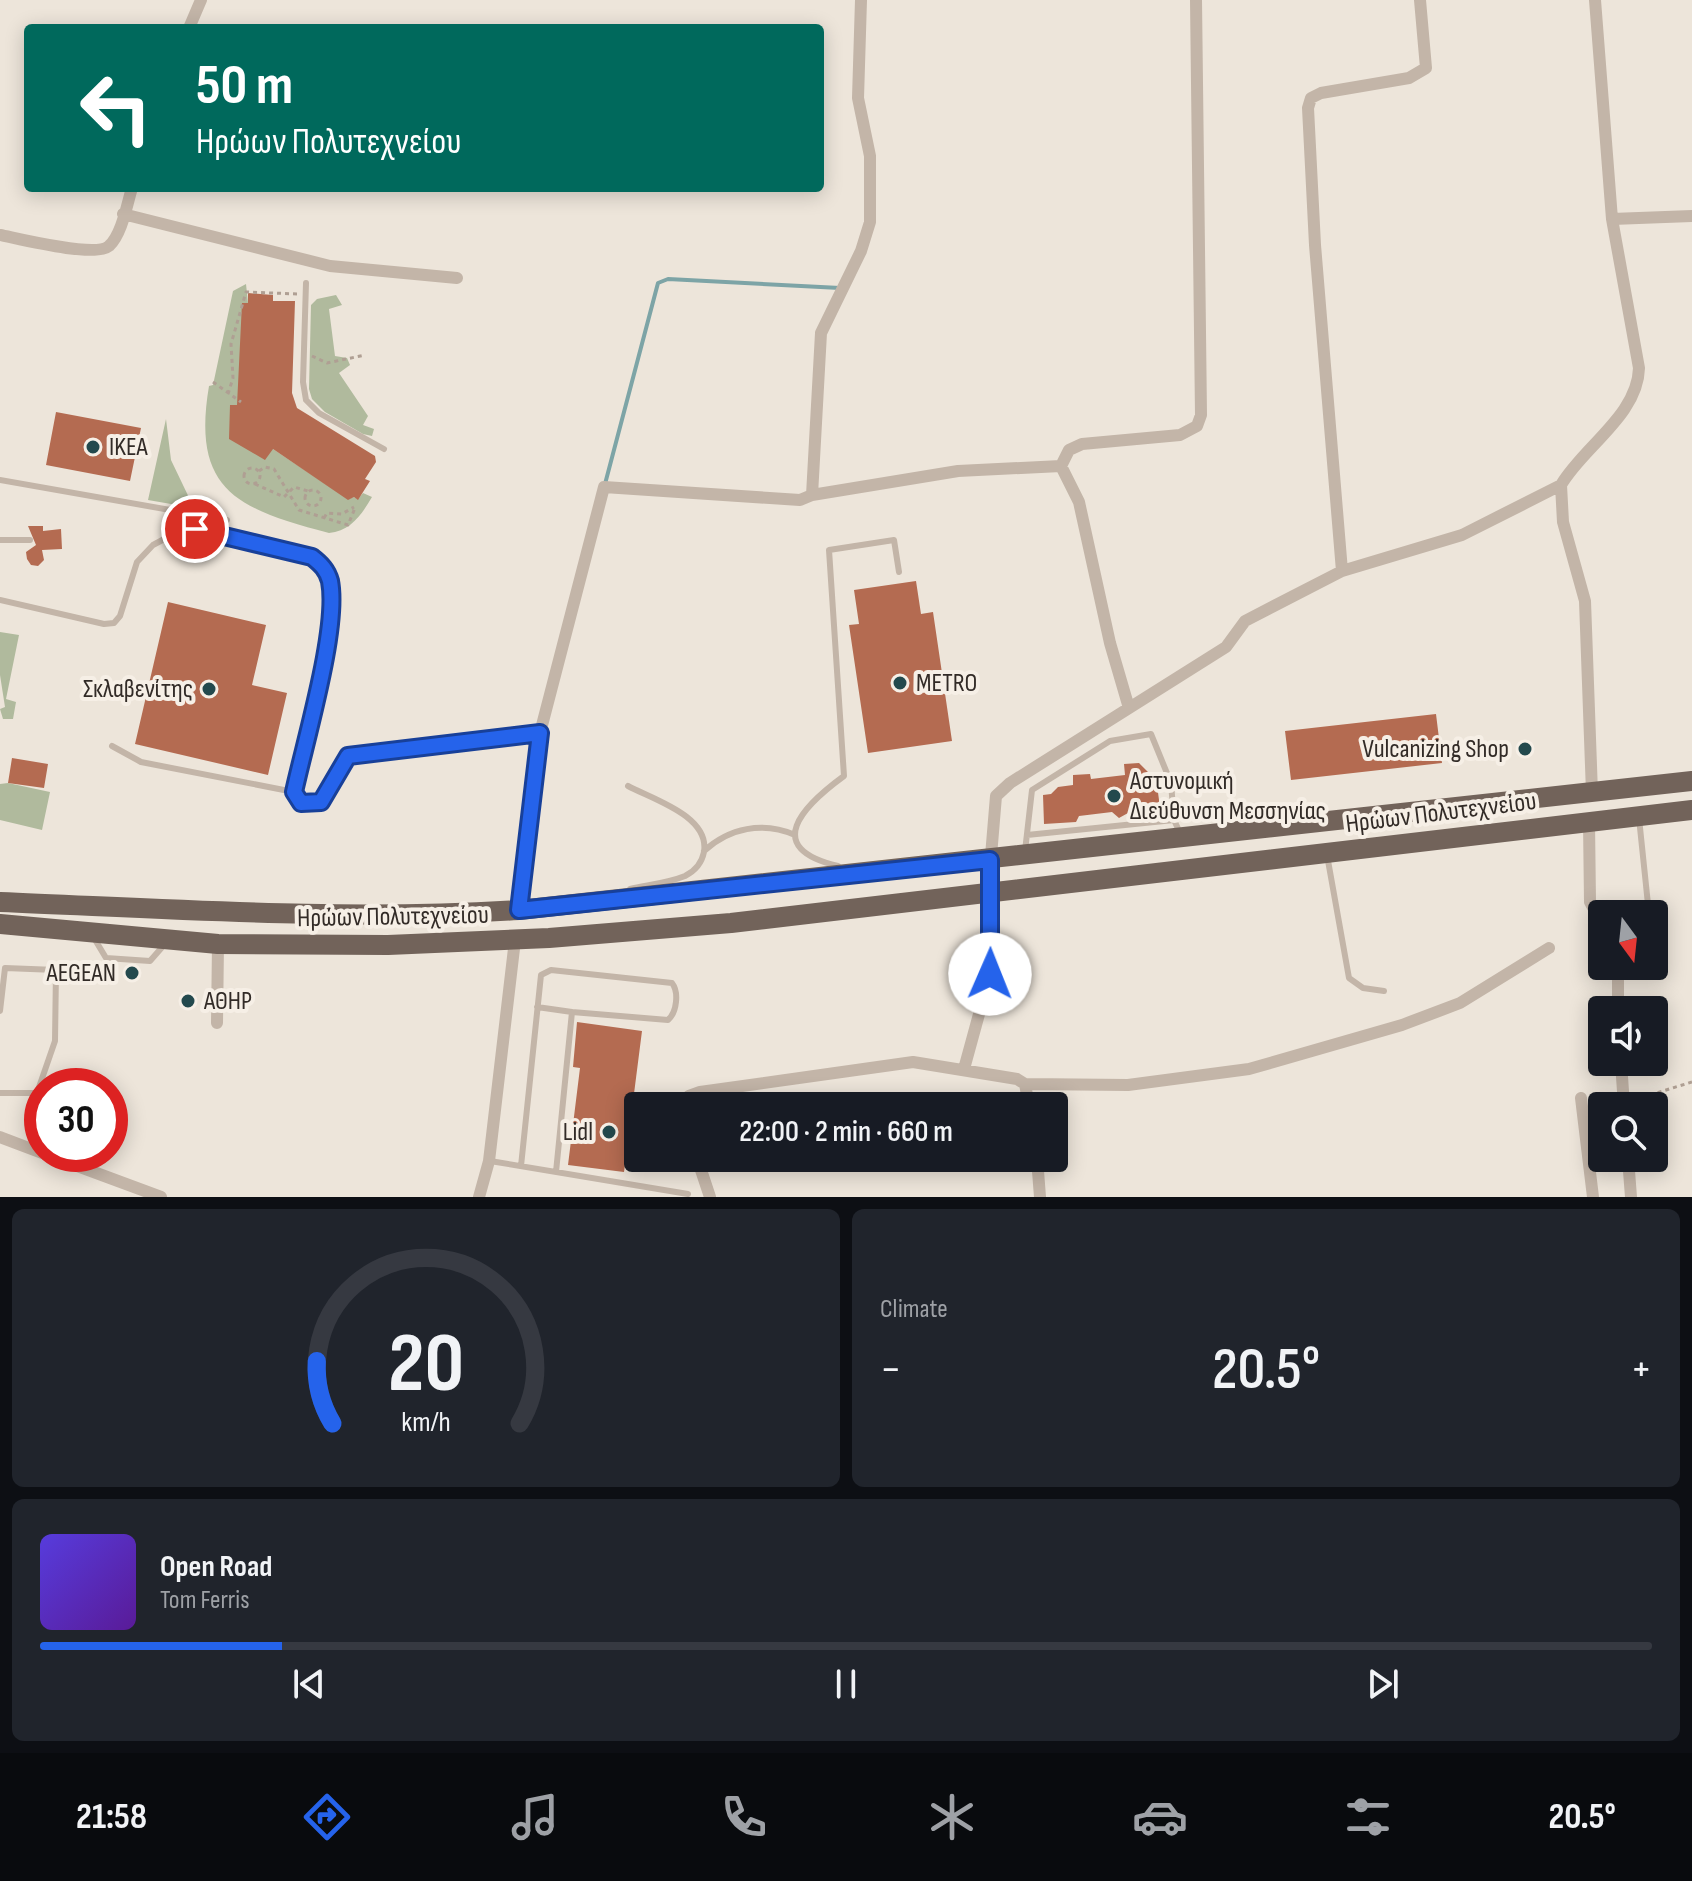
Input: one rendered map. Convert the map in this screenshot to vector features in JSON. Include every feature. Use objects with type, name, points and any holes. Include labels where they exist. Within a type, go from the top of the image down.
[{"type":"main road","name":"Ηρώων Πολυτεχνείου","points":[[0,902],[247,914],[423,915],[519,910],[1024,856],[1178,829],[1592,793],[1692,781]]},
{"type":"main road","name":"Ηρώων Πολυτεχνείου","points":[[0,924],[218,944],[346,946],[515,940],[731,923],[1692,810]]},
{"type":"street","points":[[191,24],[201,0]]},
{"type":"street","points":[[812,495],[821,333],[861,251],[870,222],[870,156],[858,98],[861,0]]},
{"type":"street","points":[[1061,466],[1069,450],[1082,444],[1180,435],[1197,426],[1201,415],[1196,0]]},
{"type":"street","points":[[1342,571],[1315,245],[1308,108],[1311,98],[1321,93],[1419,75],[1426,68],[1427,57],[1420,0]]},
{"type":"street","points":[[964,1069],[988,992],[992,954],[988,892],[996,796],[1021,775],[1226,647],[1245,621],[1342,571],[1462,535],[1561,485],[1629,402],[1639,382],[1612,219],[1595,0]]},
{"type":"street","points":[[0,235],[98,250],[111,244],[131,192]]},
{"type":"street","points":[[123,214],[330,266],[457,278]]},
{"type":"street","points":[[1612,219],[1692,216]]},
{"type":"street","points":[[519,910],[540,733],[604,487],[800,500],[812,495],[958,471],[1061,466]]},
{"type":"street","points":[[1061,466],[1079,502],[1110,643],[1129,708]]},
{"type":"street","points":[[1561,485],[1563,522],[1585,601],[1592,793]]},
{"type":"street","points":[[1589,822],[1590,900]]},
{"type":"street","points":[[479,1197],[489,1161],[515,940]]},
{"type":"street","points":[[217,1023],[218,944]]},
{"type":"street","points":[[700,1092],[789,1081],[880,1064],[913,1062],[964,1069],[1025,1084],[1128,1085],[1249,1069],[1402,1025],[1460,1003],[1549,948]]},
{"type":"street","points":[[1025,1084],[1026,1092]]},
{"type":"street","points":[[1581,1098],[1593,1197]]},
{"type":"street","points":[[0,1137],[24,1146]]},
{"type":"street","points":[[93,1172],[161,1197]]},
{"type":"street","points":[[702,1172],[710,1197]]},
{"type":"street","points":[[1038,1172],[1040,1197]]},
{"type":"street","points":[[1629,1172],[1631,1197]]},
{"type":"lane","points":[[306,283],[303,389],[308,404],[367,442],[384,449]]},
{"type":"lane","points":[[0,480],[227,520]]},
{"type":"lane","points":[[0,600],[104,624],[114,623],[120,616],[137,562],[153,545],[195,529],[312,557],[326,569],[330,583],[329,633],[294,792],[301,803],[321,802],[348,756],[540,733]]},
{"type":"lane","points":[[0,540],[30,540]]},
{"type":"lane","points":[[865,873],[810,858],[800,848],[795,835],[801,811],[844,776],[829,550],[894,540],[899,572]]},
{"type":"lane","points":[[1024,856],[1032,790],[1110,741],[1151,734],[1171,783],[1178,829],[1027,835]]},
{"type":"lane","points":[[112,746],[141,762],[294,792]]},
{"type":"lane","points":[[628,786],[694,822],[702,833],[704,851]]},
{"type":"lane","points":[[1638,816],[1647,900]]},
{"type":"lane","points":[[550,907],[685,876],[698,864],[704,851],[726,835],[750,828],[777,829],[795,835]]},
{"type":"lane","points":[[1326,853],[1349,978],[1363,988],[1384,991]]},
{"type":"lane","points":[[0,1011],[5,968],[56,970],[55,1041],[37,1093],[0,1093]]},
{"type":"lane","points":[[521,1166],[537,1007],[541,975],[551,970],[667,981],[675,988],[674,1011],[668,1020],[537,1007]]},
{"type":"lane","points":[[556,1172],[572,1012]]},
{"type":"lane","points":[[489,1161],[688,1194]]},
{"type":"path","points":[[228,394],[233,378],[231,344],[241,299],[246,299],[246,292],[305,295]]},
{"type":"path","points":[[303,353],[327,363],[365,355]]},
{"type":"path","points":[[213,382],[241,402]]},
{"type":"path","points":[[259,471],[265,467],[274,469],[299,510],[324,518],[348,525],[355,508],[342,514],[327,513],[324,518]]},
{"type":"path","points":[[259,471],[251,468],[244,475],[245,481],[286,497],[295,487],[320,493],[320,504],[313,506],[306,502],[308,491]]},
{"type":"path","points":[[255,484],[260,479],[259,471]]},
{"type":"path","points":[[1660,1092],[1692,1082]]},
{"type":"green space","points":[[246,284],[248,303],[242,303],[273,449],[348,499],[358,499],[363,493],[372,497],[355,521],[337,532],[329,533],[297,524],[247,504],[228,490],[215,473],[208,450],[205,422],[209,386],[213,385],[233,291]]},
{"type":"green space","points":[[336,295],[342,305],[329,309],[335,356],[347,358],[350,365],[339,373],[368,416],[363,425],[374,429],[372,436],[325,412],[312,399],[309,389],[311,305],[317,299]]},
{"type":"green space","points":[[166,419],[171,460],[194,508],[148,500]]},
{"type":"green space","points":[[0,632],[19,635],[6,699],[16,702],[13,719],[3,719],[0,709],[5,707],[0,675]]},
{"type":"green space","points":[[0,784],[50,792],[42,830],[0,820]]},
{"type":"building","points":[[248,293],[273,295],[273,301],[295,301],[292,393],[297,408],[375,456],[376,462],[365,479],[370,481],[358,500],[354,497],[348,500],[273,449],[265,460],[229,439],[230,405],[237,405],[242,303],[248,303]]},
{"type":"building","name":"IKEA","points":[[56,412],[141,428],[130,481],[46,465]]},
{"type":"building","points":[[28,526],[43,526],[43,531],[61,529],[62,549],[42,550],[44,560],[38,566],[31,565],[27,559],[26,552],[36,545]]},
{"type":"building","name":"METRO","points":[[916,581],[921,614],[933,612],[952,741],[868,753],[849,625],[859,624],[854,590]]},
{"type":"building","name":"Σκλαβενίτης","points":[[168,602],[266,625],[252,685],[287,693],[268,775],[135,744]]},
{"type":"building","points":[[1436,714],[1442,763],[1291,780],[1285,731]]},
{"type":"building","points":[[12,758],[48,764],[44,788],[8,783]]},
{"type":"building","points":[[1139,763],[1152,776],[1153,786],[1157,785],[1161,815],[1128,813],[1119,818],[1112,812],[1079,816],[1076,822],[1044,824],[1043,795],[1051,794],[1058,787],[1073,785],[1073,775],[1090,774],[1091,779],[1125,775],[1124,764]]},
{"type":"building","points":[[577,1022],[642,1031],[634,1092],[624,1092],[624,1172],[568,1165],[580,1068],[573,1067]]},
{"type":"waterway","points":[[605,484],[658,283],[668,279],[840,288]]},
{"type":"place","name":"IKEA","points":[[93,447]]},
{"type":"place","name":"METRO","points":[[900,683]]},
{"type":"place","name":"Σκλαβενίτης","points":[[209,689]]},
{"type":"place","name":"Vulcanizing Shop","points":[[1525,749]]},
{"type":"place","name":"Αστυνομική Διεύθυνση Μεσσηνίας","points":[[1114,796]]},
{"type":"place","name":"AEGEAN","points":[[132,973]]},
{"type":"place","name":"ΑΘΗΡ","points":[[188,1001]]},
{"type":"place","name":"Lidl","points":[[609,1132]]},
{"type":"route","points":[[195,529],[312,557],[326,569],[330,583],[329,633],[294,792],[301,803],[321,802],[325,798],[338,767],[348,756],[445,746],[517,733],[540,733],[519,910],[990,860],[990,974]]}]
